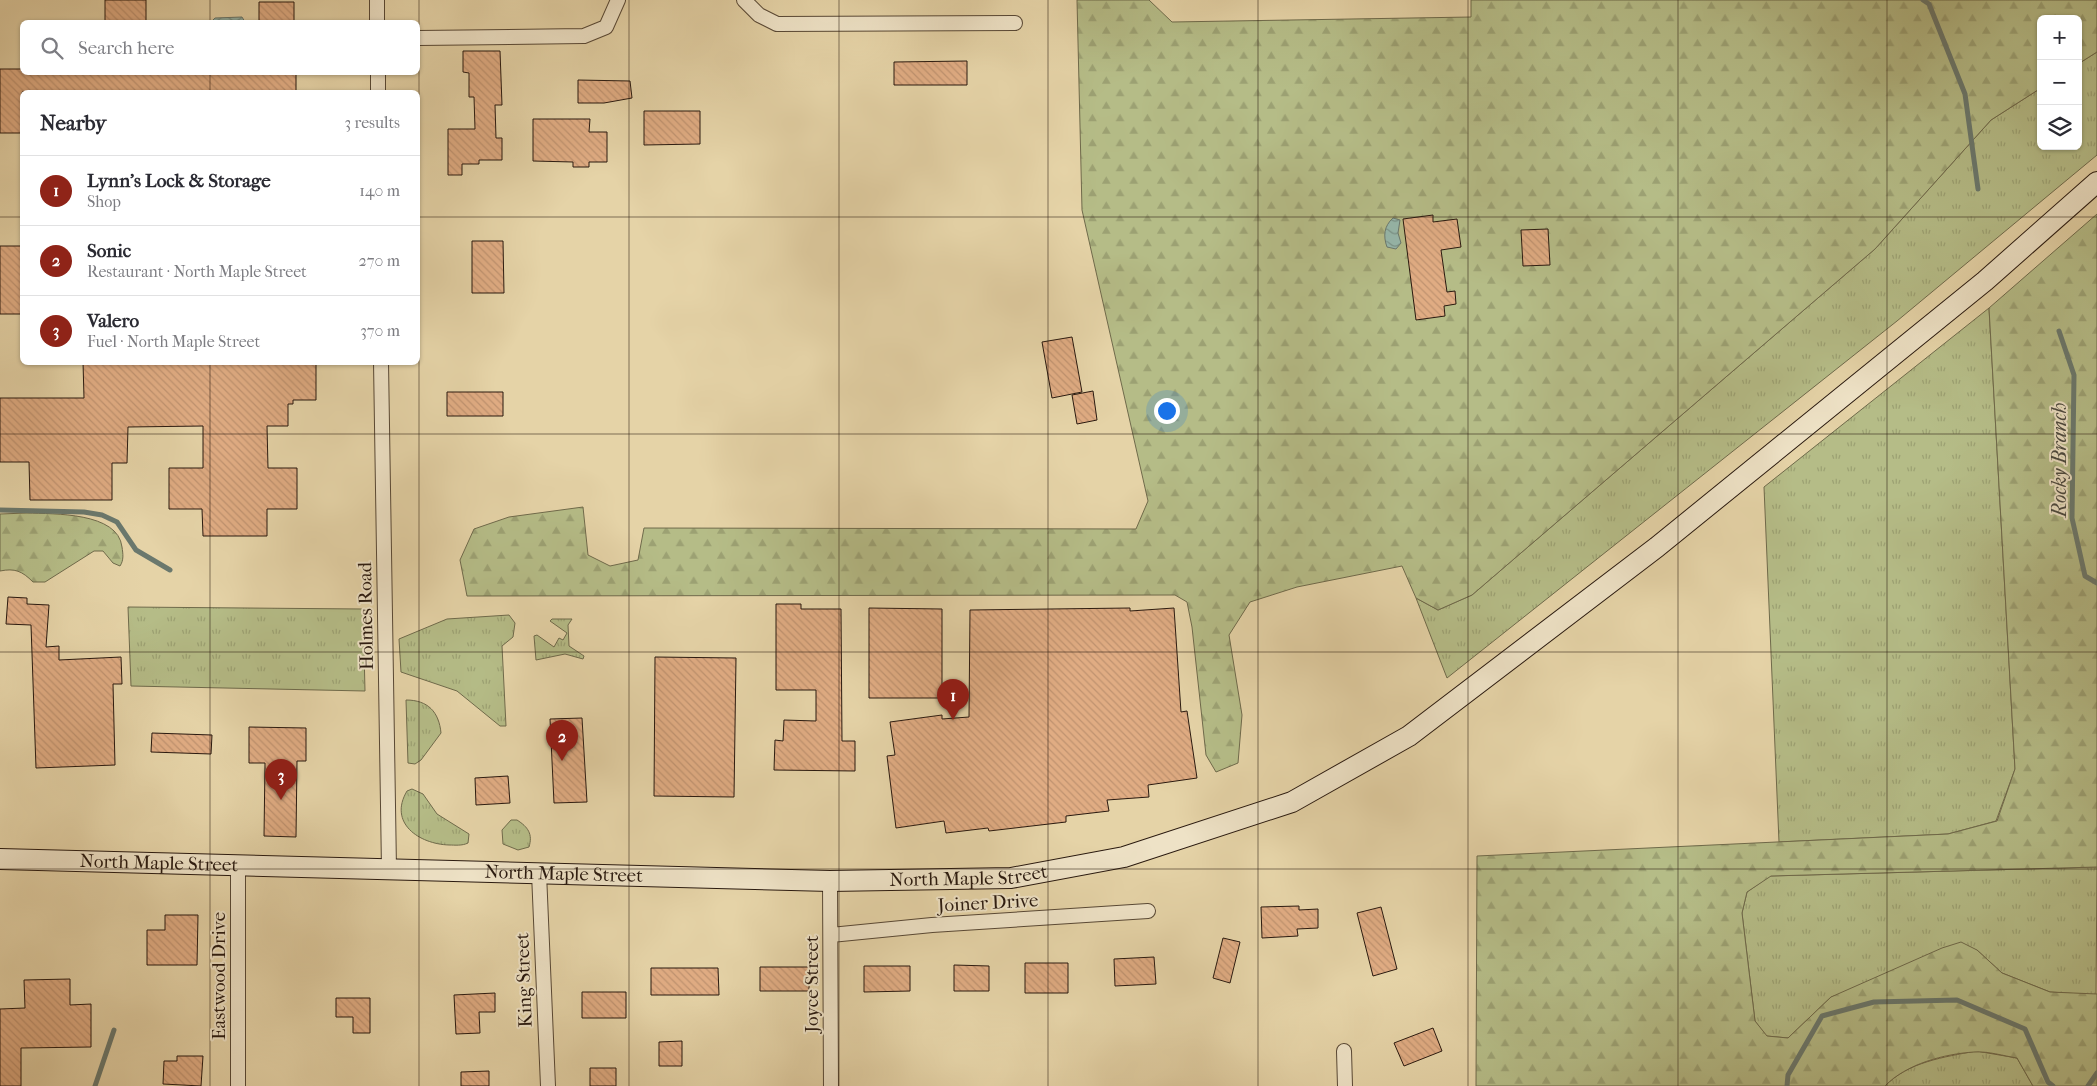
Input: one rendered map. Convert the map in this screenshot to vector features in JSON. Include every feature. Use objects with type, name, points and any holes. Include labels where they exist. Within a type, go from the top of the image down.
[{"type":"main road","name":"North Maple Street","points":[[0,859],[830,881],[1010,878],[1124,857],[1292,802],[1409,736],[1658,547],[1985,281],[2097,182]]},
{"type":"street","points":[[377,0],[377,20]]},
{"type":"street","points":[[420,38],[584,36],[606,28],[618,0]]},
{"type":"street","points":[[744,0],[759,15],[777,24],[1015,24]]},
{"type":"street","points":[[378,75],[378,90]]},
{"type":"street","name":"Holmes Road","points":[[381,365],[389,869]]},
{"type":"street","name":"Eastwood Drive","points":[[238,866],[238,1086]]},
{"type":"street","name":"King Street","points":[[539,873],[548,1086]]},
{"type":"street","name":"Joyce Street","points":[[830,881],[831,1086]]},
{"type":"street","name":"Joiner Drive","points":[[831,935],[932,925],[1148,911]]},
{"type":"street","points":[[1344,1052],[1345,1086]]},
{"type":"green space","points":[[1077,0],[1149,0],[1172,22],[1471,17],[1471,0],[2097,0],[2097,52],[2082,61],[2082,15],[2037,15],[2037,91],[1991,120],[1875,249],[1472,595],[1438,610],[1416,598],[1402,566],[1297,587],[1250,602],[1229,635],[1242,715],[1238,763],[1216,772],[1206,755],[1192,627],[1187,602],[1175,595],[467,596],[460,560],[474,529],[509,517],[583,507],[588,555],[610,566],[638,560],[644,528],[1136,529],[1148,501],[1082,210]]},
{"type":"green space","points":[[2097,52],[2097,155],[1897,321],[1447,678],[1416,598],[1438,610],[1472,595],[1875,249],[1991,120],[2037,91],[2037,150],[2082,150],[2082,61]]},
{"type":"green space","points":[[2097,214],[2097,867],[1771,876],[1747,892],[1742,913],[1755,1021],[1767,1036],[1788,1038],[1831,997],[1942,948],[1961,942],[1977,950],[2002,973],[2050,992],[2097,994],[2097,1086],[2033,1086],[2017,1058],[1979,1052],[1950,1055],[1914,1066],[1885,1086],[1476,1086],[1477,856],[1948,834],[1997,821],[2015,769],[1989,308]]},
{"type":"green space","points":[[1989,308],[2015,769],[1996,821],[1948,834],[1779,842],[1764,487]]},
{"type":"green space","points":[[27,513],[83,517],[109,527],[118,536],[122,547],[123,557],[120,566],[113,563],[103,551],[94,551],[45,582],[33,582],[22,573],[14,570],[0,571],[0,514]]},
{"type":"green space","points":[[128,607],[363,609],[365,691],[131,686]]},
{"type":"green space","points":[[509,615],[515,623],[513,637],[502,646],[506,726],[500,726],[457,691],[401,672],[399,639],[447,619]]},
{"type":"green space","points":[[552,619],[572,619],[568,625],[569,646],[584,656],[583,659],[565,654],[536,660],[534,636],[537,635],[554,647],[559,638],[563,640],[567,633],[550,621]]},
{"type":"green space","points":[[406,700],[420,702],[431,709],[438,719],[441,733],[421,760],[415,764],[408,763]]},
{"type":"green space","points":[[412,789],[423,794],[437,814],[469,834],[468,843],[463,845],[438,844],[427,841],[410,830],[404,822],[401,813],[402,802],[407,791]]},
{"type":"green space","points":[[511,820],[517,820],[529,831],[529,847],[518,850],[503,844],[502,830]]},
{"type":"green space","points":[[2097,867],[2096,995],[2050,992],[2002,973],[1977,950],[1831,997],[1788,1038],[1766,1036],[1755,1021],[1742,913],[1747,892],[1770,876]]},
{"type":"green space","points":[[1976,1051],[2017,1058],[2033,1086],[1885,1086],[1904,1071],[1915,1066],[1939,1058]]},
{"type":"water","points":[[242,17],[244,20],[213,20],[215,18]]},
{"type":"water","points":[[1393,218],[1400,220],[1398,233],[1401,243],[1396,249],[1387,247],[1385,239],[1386,228]]},
{"type":"building","points":[[105,0],[146,0],[146,20],[105,20]]},
{"type":"building","points":[[259,2],[294,2],[294,20],[259,20]]},
{"type":"building","points":[[463,51],[500,51],[502,105],[495,105],[496,138],[502,138],[502,160],[479,160],[479,164],[462,164],[462,175],[448,175],[448,129],[475,129],[474,97],[469,97],[469,73],[463,72]]},
{"type":"building","points":[[967,61],[967,85],[894,85],[894,62]]},
{"type":"building","points":[[0,69],[20,69],[20,75],[296,75],[296,90],[20,90],[20,133],[0,133]]},
{"type":"building","points":[[578,80],[630,81],[632,98],[604,103],[578,103]]},
{"type":"building","points":[[644,111],[700,111],[700,144],[644,145]]},
{"type":"building","points":[[533,119],[590,119],[589,132],[607,132],[607,162],[589,162],[589,167],[573,167],[573,162],[533,161]]},
{"type":"building","points":[[1433,215],[1433,222],[1457,219],[1461,247],[1441,250],[1447,292],[1455,291],[1456,304],[1444,306],[1445,316],[1416,320],[1403,219]]},
{"type":"building","points":[[1548,229],[1550,265],[1523,266],[1521,230]]},
{"type":"building","points":[[472,241],[503,241],[504,293],[472,293]]},
{"type":"building","points":[[0,246],[20,246],[20,314],[0,314]]},
{"type":"building","points":[[1072,337],[1082,392],[1052,398],[1042,342]]},
{"type":"building","points":[[83,365],[316,365],[316,400],[293,400],[293,404],[288,404],[288,426],[267,426],[268,468],[297,468],[297,509],[267,509],[267,536],[203,536],[202,509],[169,509],[169,468],[203,468],[203,426],[128,427],[127,463],[112,463],[112,500],[30,500],[29,462],[0,462],[0,398],[84,398]]},
{"type":"building","points":[[1093,391],[1097,420],[1077,424],[1072,395]]},
{"type":"building","points":[[447,392],[503,392],[503,416],[447,416]]},
{"type":"building","points":[[8,597],[27,598],[27,604],[49,605],[46,647],[59,646],[59,660],[121,657],[122,684],[113,684],[115,765],[36,768],[31,625],[6,624]]},
{"type":"building","points":[[776,604],[801,604],[801,609],[841,609],[842,741],[855,741],[855,771],[774,770],[775,740],[783,741],[784,720],[816,721],[816,690],[776,690]]},
{"type":"building","points":[[869,608],[942,609],[942,698],[869,698]]},
{"type":"building","points":[[1130,608],[1130,611],[1174,608],[1181,712],[1187,711],[1197,778],[1148,785],[1149,797],[1107,800],[1109,811],[1066,816],[1066,822],[989,831],[988,828],[946,833],[944,821],[896,828],[887,756],[895,755],[890,722],[942,715],[942,719],[969,717],[970,610]]},
{"type":"building","points":[[655,657],[736,658],[734,797],[654,796]]},
{"type":"building","points":[[582,718],[587,802],[554,803],[550,719]]},
{"type":"building","points":[[249,727],[306,728],[306,761],[297,761],[296,837],[264,836],[265,763],[249,763]]},
{"type":"building","points":[[152,733],[212,735],[211,754],[151,752]]},
{"type":"building","points":[[508,776],[510,803],[476,805],[475,778]]},
{"type":"building","points":[[1299,906],[1299,910],[1318,909],[1318,928],[1297,929],[1298,936],[1262,938],[1261,907]]},
{"type":"building","points":[[1381,907],[1397,969],[1373,976],[1357,913]]},
{"type":"building","points":[[165,915],[198,915],[197,965],[147,965],[147,930],[165,930]]},
{"type":"building","points":[[1223,938],[1240,942],[1230,983],[1213,978]]},
{"type":"building","points":[[1154,957],[1156,984],[1115,986],[1114,959]]},
{"type":"building","points":[[1025,963],[1068,963],[1068,993],[1025,993]]},
{"type":"building","points":[[954,965],[989,966],[989,991],[954,991]]},
{"type":"building","points":[[864,966],[910,966],[910,991],[864,992]]},
{"type":"building","points":[[760,967],[809,967],[809,991],[760,991]]},
{"type":"building","points":[[651,968],[718,968],[719,995],[651,995]]},
{"type":"building","points":[[70,979],[70,1005],[91,1004],[91,1047],[21,1048],[21,1086],[0,1086],[0,1009],[25,1008],[24,980]]},
{"type":"building","points":[[582,992],[626,992],[626,1018],[582,1018]]},
{"type":"building","points":[[495,993],[495,1012],[479,1012],[480,1033],[456,1034],[454,995]]},
{"type":"building","points":[[336,998],[370,998],[370,1033],[353,1033],[353,1017],[336,1017]]},
{"type":"building","points":[[1433,1028],[1442,1051],[1404,1066],[1394,1043]]},
{"type":"building","points":[[682,1041],[682,1066],[659,1066],[659,1042]]},
{"type":"building","points":[[177,1056],[203,1056],[201,1086],[163,1084],[164,1061],[177,1061]]},
{"type":"building","points":[[590,1068],[616,1068],[616,1086],[590,1086]]},
{"type":"building","points":[[489,1071],[489,1086],[461,1086],[461,1072]]},
{"type":"waterway","name":"Rocky Branch","points":[[1923,0],[1929,4],[1965,94],[1978,189]]},
{"type":"waterway","name":"Rocky Branch","points":[[2059,331],[2074,375],[2072,518],[2085,576],[2097,583]]},
{"type":"waterway","points":[[0,510],[84,512],[102,515],[117,522],[136,550],[170,570]]},
{"type":"waterway","name":"Rocky Branch","points":[[1787,1086],[1788,1075],[1822,1016],[1874,1002],[1957,1000],[2025,1029],[2048,1082],[2053,1086]]},
{"type":"waterway","points":[[95,1086],[114,1030]]},
{"type":"waterway","name":"Rocky Branch","points":[[2088,1086],[2097,1073]]},
{"type":"place","name":"Lynn’s Lock & Storage","points":[[953,720]]},
{"type":"place","name":"Sonic","points":[[562,761]]},
{"type":"place","name":"Valero","points":[[281,800]]}]
